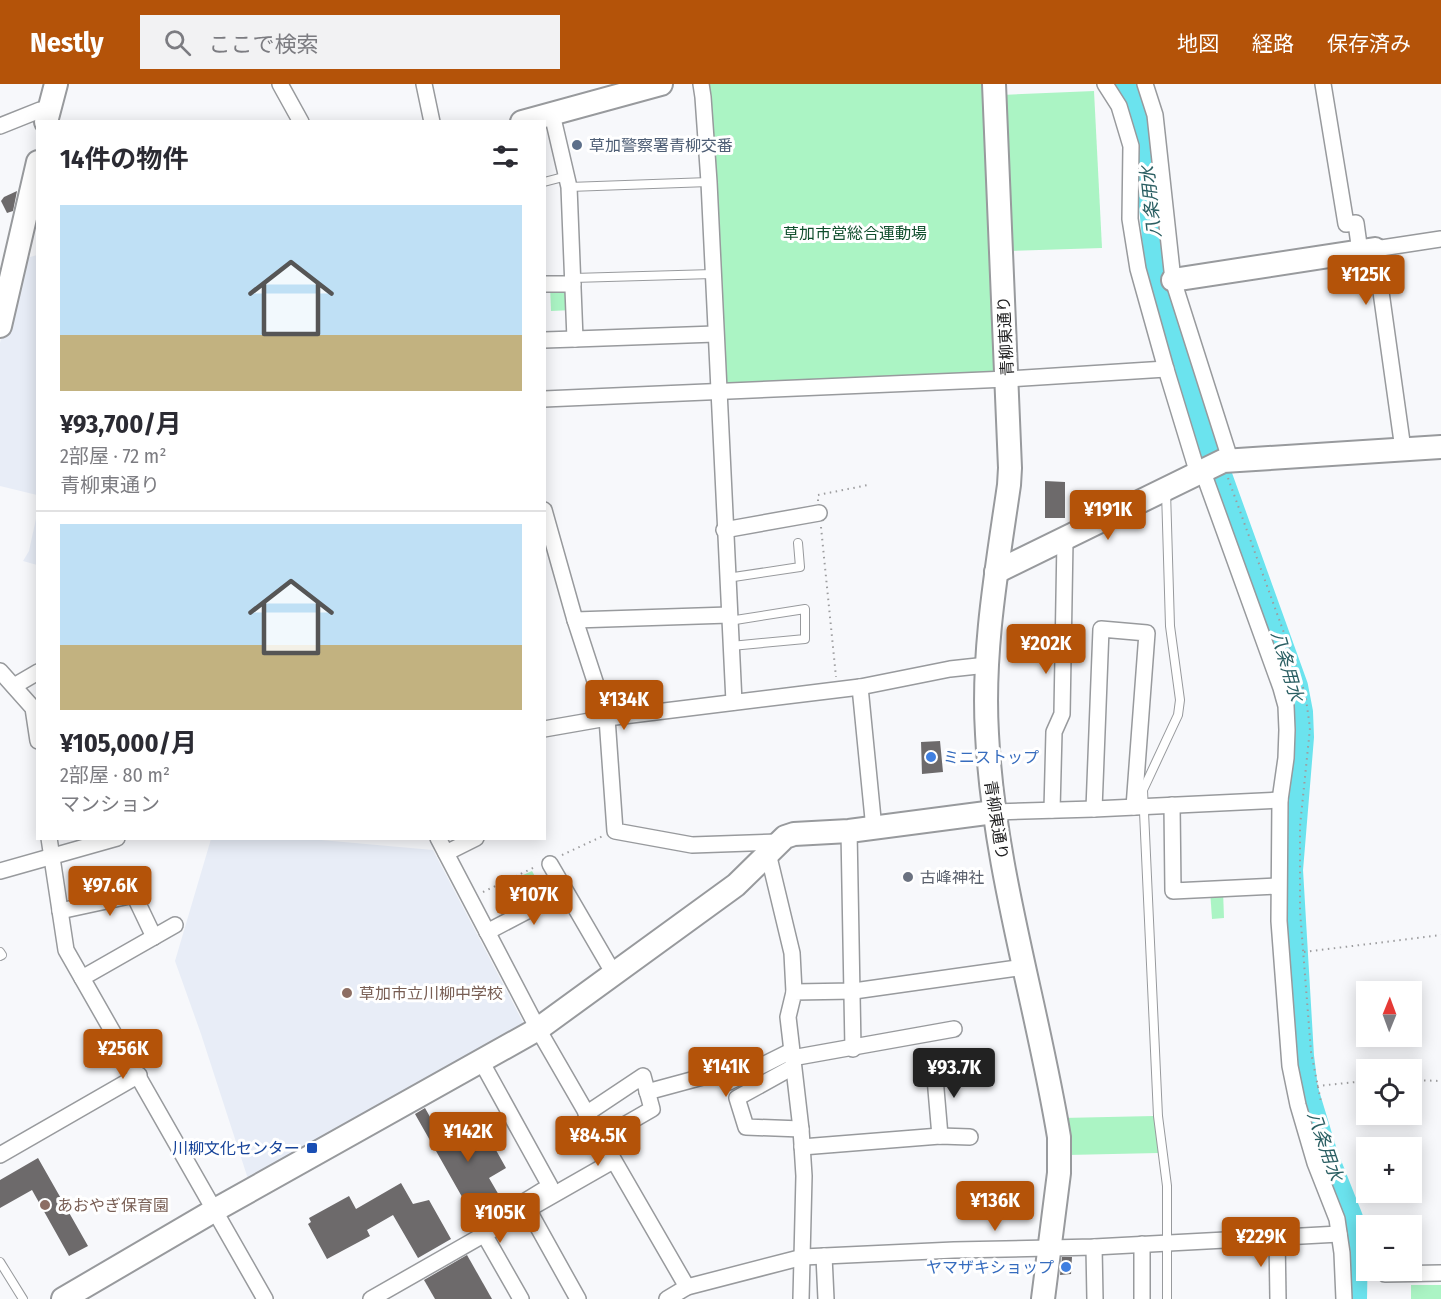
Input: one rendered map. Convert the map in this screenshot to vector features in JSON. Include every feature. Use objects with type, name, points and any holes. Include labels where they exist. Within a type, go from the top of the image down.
[{"type":"street","points":[[0,126],[40,110],[48,117],[56,84]]},
{"type":"street","points":[[279,84],[300,120]]},
{"type":"street","points":[[424,84],[432,120]]},
{"type":"street","points":[[530,120],[660,84]]},
{"type":"street","points":[[700,84],[709,182],[734,702]]},
{"type":"street","name":"青柳東通り","points":[[993,84],[1007,379],[1009,485],[996,572],[987,665],[986,732],[994,812],[1059,1137],[1059,1173],[1042,1299]]},
{"type":"street","points":[[1105,84],[1119,106],[1131,146],[1130,219],[1138,269],[1166,369],[1201,473],[1286,706],[1286,758],[1280,800],[1278,886],[1281,969],[1293,1086],[1315,1163],[1337,1219],[1344,1299]]},
{"type":"street","points":[[1145,84],[1155,115],[1173,280],[1226,460]]},
{"type":"street","points":[[1323,84],[1346,224],[1356,223],[1368,250],[1403,449]]},
{"type":"street","points":[[552,114],[568,182],[575,339]]},
{"type":"street","points":[[0,326],[36,171]]},
{"type":"street","points":[[1173,280],[1441,239]]},
{"type":"street","points":[[546,284],[573,281]]},
{"type":"street","points":[[546,340],[715,333]]},
{"type":"street","points":[[546,399],[1007,379],[1166,369]]},
{"type":"street","points":[[996,572],[1226,460],[1441,447]]},
{"type":"street","points":[[724,530],[819,513]]},
{"type":"street","points":[[546,524],[550,553],[576,620],[607,718],[615,831],[692,845],[773,847]]},
{"type":"street","points":[[1052,810],[1054,732],[1062,714],[1065,540]]},
{"type":"street","points":[[576,620],[729,618]]},
{"type":"street","points":[[1094,809],[1101,629],[1147,633],[1139,807]]},
{"type":"street","points":[[546,729],[607,718],[860,687],[950,669],[987,665]]},
{"type":"street","points":[[0,671],[33,708],[36,728]]},
{"type":"street","points":[[14,686],[36,673]]},
{"type":"street","points":[[860,687],[874,829]]},
{"type":"street","points":[[63,1299],[215,1210],[538,1029],[736,885],[785,837],[794,834],[874,829],[994,812],[1280,800]]},
{"type":"street","points":[[1172,805],[1173,891],[1278,886]]},
{"type":"street","points":[[849,831],[853,1048]]},
{"type":"street","points":[[49,840],[66,951],[139,1075],[265,1299]]},
{"type":"street","points":[[439,840],[538,1029],[687,1287]]},
{"type":"street","points":[[446,853],[472,840]]},
{"type":"street","points":[[0,872],[95,841]]},
{"type":"street","points":[[773,847],[792,953],[794,992],[788,1017],[804,1176],[801,1299]]},
{"type":"street","points":[[550,864],[614,974]]},
{"type":"street","points":[[487,932],[565,891]]},
{"type":"street","points":[[60,911],[134,896],[154,937]]},
{"type":"street","points":[[82,978],[175,925]]},
{"type":"street","points":[[794,992],[851,991],[1024,967]]},
{"type":"street","points":[[647,1092],[721,1072],[729,1082],[792,1059],[954,1029]]},
{"type":"street","points":[[792,1059],[736,1098],[746,1127],[801,1129]]},
{"type":"street","points":[[481,1061],[550,1186],[525,1202],[578,1299]]},
{"type":"street","points":[[934,1066],[940,1136]]},
{"type":"street","points":[[0,1155],[139,1075]]},
{"type":"street","points":[[586,1114],[643,1076],[652,1109],[600,1139]]},
{"type":"street","points":[[802,1147],[940,1136],[970,1137]]},
{"type":"street","points":[[370,1299],[613,1161]]},
{"type":"street","points":[[484,1234],[521,1299]]},
{"type":"street","points":[[667,1299],[687,1287],[803,1257],[1339,1234]]},
{"type":"street","points":[[1277,1237],[1278,1299]]},
{"type":"street","points":[[1142,1244],[1142,1299]]},
{"type":"street","points":[[1094,1246],[1095,1299]]},
{"type":"street","points":[[824,1256],[826,1299]]},
{"type":"street","points":[[1422,1273],[1441,1273]]},
{"type":"lane","points":[[546,182],[709,182]]},
{"type":"lane","points":[[573,281],[712,274]]},
{"type":"lane","points":[[1166,490],[1170,626],[1180,700],[1178,715],[1143,790],[1139,807],[1158,1116],[1167,1186],[1167,1299]]},
{"type":"lane","points":[[727,578],[800,567],[798,543]]},
{"type":"lane","points":[[729,618],[805,609],[805,639],[731,646]]},
{"type":"lane","points":[[0,1262],[23,1299]]},
{"type":"path","points":[[837,689],[818,495],[868,485]]},
{"type":"path","points":[[1303,952],[1441,935]]},
{"type":"path","points":[[1422,1080],[1441,1081]]},
{"type":"path","points":[[1317,1086],[1356,1082]]},
{"type":"shaded area","points":[[36,255],[36,495],[0,486],[0,343],[20,260]]},
{"type":"shaded area","points":[[36,519],[36,565],[23,561],[29,551]]},
{"type":"shaded area","name":"草加市立川柳中学校","points":[[211,840],[321,840],[433,850],[525,1026],[249,1182],[175,961]]},
{"type":"green space","name":"草加市営総合運動場","points":[[707,84],[986,84],[1000,373],[723,385]]},
{"type":"green space","points":[[1094,91],[1102,248],[1008,251],[1001,95]]},
{"type":"green space","points":[[550,285],[572,285],[573,310],[551,311]]},
{"type":"green space","points":[[532,871],[547,898],[537,902],[523,875]]},
{"type":"green space","points":[[1210,890],[1223,890],[1224,918],[1212,919]]},
{"type":"green space","points":[[1154,1116],[1159,1153],[1067,1155],[1062,1118]]},
{"type":"green space","points":[[1411,1285],[1441,1285],[1441,1299],[1411,1299]]},
{"type":"building","points":[[17,191],[13,211],[7,213],[1,201],[4,197]]},
{"type":"building","points":[[1045,481],[1065,482],[1065,518],[1045,518]]},
{"type":"building","points":[[940,741],[943,772],[922,774],[921,742]]},
{"type":"building","points":[[425,1108],[438,1131],[468,1114],[472,1121],[478,1118],[506,1168],[489,1178],[507,1209],[478,1225],[415,1114]]},
{"type":"building","points":[[38,1158],[88,1246],[69,1256],[32,1190],[0,1208],[0,1180]]},
{"type":"building","points":[[401,1183],[413,1204],[429,1200],[451,1239],[418,1258],[393,1215],[367,1230],[370,1236],[327,1259],[308,1224],[311,1222],[309,1218],[349,1196],[356,1209]]},
{"type":"building","points":[[467,1255],[492,1299],[435,1299],[424,1280]]},
{"type":"building","points":[[1062,1257],[1072,1257],[1071,1274],[1060,1275]]},
{"type":"waterway","name":"八条用水","points":[[1123,84],[1144,129],[1161,300],[1211,450],[1296,686],[1301,712],[1302,737],[1291,870],[1302,1056],[1306,1089],[1326,1155],[1351,1218],[1356,1244],[1355,1299]]},
{"type":"place","name":"草加警察署青柳交番","points":[[577,145]]},
{"type":"place","name":"ミニストップ","points":[[931,757]]},
{"type":"place","name":"古峰神社","points":[[908,877]]},
{"type":"place","name":"草加市立川柳中学校","points":[[347,993]]},
{"type":"place","name":"川柳文化センター","points":[[312,1148]]},
{"type":"place","name":"あおやぎ保育園","points":[[45,1205]]},
{"type":"place","name":"ヤマザキショップ","points":[[1066,1267]]}]
